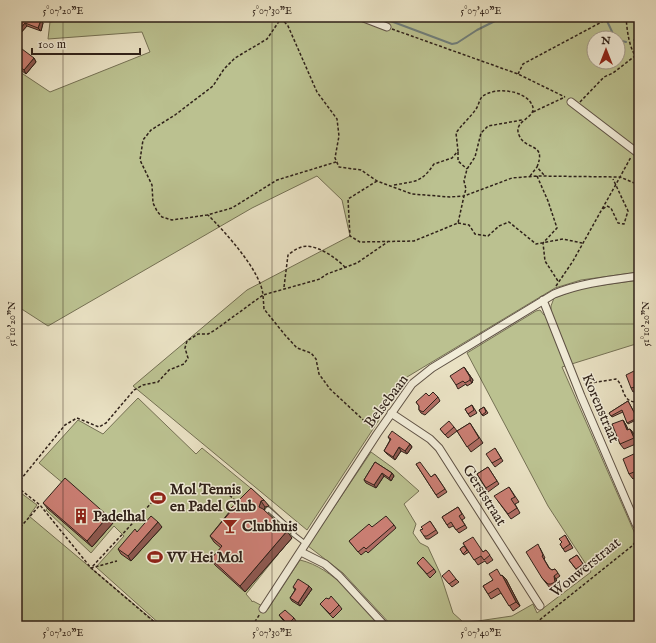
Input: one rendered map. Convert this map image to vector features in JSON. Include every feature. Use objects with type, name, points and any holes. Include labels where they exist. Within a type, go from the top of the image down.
[{"type":"street","points":[[362,17],[387,28]]},
{"type":"street","points":[[571,102],[636,152]]},
{"type":"street","name":"Belsebaan","points":[[263,609],[391,412],[412,384],[432,368],[554,294],[572,287],[592,282],[639,276]]},
{"type":"street","name":"Korenstraat","points":[[543,300],[575,381],[638,523]]},
{"type":"street","name":"Gerststraat","points":[[391,412],[430,439],[439,448],[540,606]]},
{"type":"street","points":[[301,552],[325,564],[339,576],[385,626]]},
{"type":"lane","points":[[266,512],[268,509],[294,532],[293,534],[306,544]]},
{"type":"path","points":[[518,74],[523,64],[611,17]]},
{"type":"path","points":[[626,17],[627,31],[635,56],[639,60]]},
{"type":"path","points":[[336,162],[277,180],[232,208],[207,215],[172,220],[162,217],[156,211],[153,203],[152,185],[140,160],[143,140],[151,130],[175,115],[213,86],[224,68],[235,58],[267,39],[282,18],[288,26],[317,92],[337,119],[339,136],[335,158],[339,168],[361,170],[377,181],[392,185],[412,194],[450,197],[464,196],[512,178],[537,176],[620,177],[639,185]]},
{"type":"path","points":[[387,28],[518,74],[571,102]]},
{"type":"path","points":[[458,223],[466,189],[464,182],[466,169],[475,157],[481,133],[488,126],[522,120],[531,115],[533,112],[571,102],[604,77],[618,70],[635,56]]},
{"type":"path","points":[[466,169],[458,161],[456,132],[477,109],[482,98],[487,94],[504,90],[513,91],[528,98],[532,104],[533,112]]},
{"type":"path","points":[[522,120],[517,129],[518,134],[521,139],[539,151],[541,157],[537,167],[530,177]]},
{"type":"path","points":[[392,185],[418,180],[425,176],[434,164],[452,158],[458,151]]},
{"type":"path","points":[[554,294],[558,282],[573,261],[620,177],[636,152]]},
{"type":"path","points":[[537,167],[546,176]]},
{"type":"path","points":[[537,176],[548,201],[557,228],[543,243],[545,261],[558,282]]},
{"type":"path","points":[[603,208],[607,206],[610,208],[618,223],[624,224],[628,211],[617,184],[612,178]]},
{"type":"path","points":[[377,181],[348,199],[350,236],[360,242],[414,241],[458,223],[469,224],[475,234],[488,236],[500,226],[510,222],[536,244],[563,239],[582,243]]},
{"type":"path","points":[[207,215],[227,234],[262,284],[264,309],[297,348],[311,353],[316,359],[319,374],[330,389],[377,434]]},
{"type":"path","points":[[17,484],[66,425],[77,418],[99,427],[106,423],[134,390],[143,385],[158,382],[169,370],[184,364],[188,358],[185,348],[187,341],[198,334],[208,334],[215,330],[263,295],[320,279],[327,274],[357,263],[389,241]]},
{"type":"path","points":[[284,288],[288,255],[300,247],[318,248],[335,257],[345,267]]},
{"type":"path","points":[[575,381],[592,384],[616,379],[627,399],[632,402],[639,402]]},
{"type":"path","points":[[17,487],[40,506],[90,568],[159,626]]},
{"type":"path","points":[[226,492],[238,503],[241,500]]},
{"type":"path","points":[[90,568],[156,498]]},
{"type":"path","points":[[17,531],[40,506]]},
{"type":"path","name":"Wouwerstraat","points":[[532,626],[638,541],[638,523]]},
{"type":"path","points":[[90,568],[117,561]]},
{"type":"path","points":[[252,626],[263,609]]},
{"type":"green space","points":[[87,17],[639,17],[639,272],[581,280],[555,288],[407,377],[307,530],[133,386],[247,290],[350,236],[342,200],[317,176],[252,208],[48,326],[17,306],[17,70],[50,92],[150,52],[142,32],[48,39],[50,22]]},
{"type":"green space","points":[[639,280],[639,343],[562,367],[639,543],[639,626],[392,626],[343,573],[308,546],[371,452],[393,468],[419,491],[404,504],[416,524],[413,533],[420,543],[428,547],[440,573],[453,613],[463,622],[512,616],[533,604],[537,613],[591,572],[548,506],[467,353],[536,311],[540,310],[544,315],[551,312],[551,306],[554,298],[589,287]]},
{"type":"green space","name":"Mol Tennis en Padel Club","points":[[138,398],[196,454],[202,448],[253,490],[296,532],[246,594],[252,602],[253,601],[268,609],[300,560],[324,570],[335,578],[355,597],[381,626],[162,626],[96,567],[124,536],[114,526],[91,553],[46,510],[64,484],[39,463],[78,420],[103,434]]},
{"type":"green space","points":[[17,490],[37,505],[29,516],[160,626],[17,626]]},
{"type":"building","points":[[17,17],[38,17],[41,20],[38,28],[25,23],[17,32]]},
{"type":"building","points":[[22,49],[34,58],[24,70],[17,65],[17,55]]},
{"type":"building","points":[[464,367],[470,377],[470,380],[465,383],[463,381],[456,385],[450,376]]},
{"type":"building","points":[[634,371],[639,373],[639,386],[631,388],[626,375]]},
{"type":"building","points":[[433,392],[438,397],[423,412],[419,410],[419,406],[416,402],[426,393],[429,396]]},
{"type":"building","points":[[628,401],[637,418],[627,423],[622,410],[611,416],[609,413]]},
{"type":"building","points":[[472,405],[474,410],[468,414],[465,409]]},
{"type":"building","points":[[484,407],[486,412],[482,415],[479,410]]},
{"type":"building","points":[[623,420],[627,430],[630,429],[634,438],[620,444],[612,424]]},
{"type":"building","points":[[449,421],[454,427],[445,435],[440,429]]},
{"type":"building","points":[[470,423],[479,438],[467,447],[457,431]]},
{"type":"building","points":[[392,431],[410,444],[405,451],[399,447],[393,457],[384,451],[391,439],[388,437]]},
{"type":"building","points":[[495,448],[501,458],[492,463],[486,454]]},
{"type":"building","points":[[636,453],[639,459],[639,470],[629,474],[623,459]]},
{"type":"building","points":[[375,462],[392,473],[389,478],[382,473],[374,485],[364,480]]},
{"type":"building","points":[[420,462],[431,477],[435,474],[445,489],[436,495],[416,464]]},
{"type":"building","points":[[488,467],[497,481],[486,488],[477,474]]},
{"type":"building","name":"Padelhal","points":[[65,478],[108,516],[87,541],[43,503]]},
{"type":"building","points":[[509,487],[515,497],[511,499],[517,508],[508,514],[494,496]]},
{"type":"building","points":[[251,488],[264,500],[261,501],[259,507],[287,531],[240,586],[211,559],[222,546],[210,536],[231,511],[229,510]]},
{"type":"building","points":[[458,507],[462,514],[459,516],[465,525],[456,530],[451,522],[447,525],[442,517]]},
{"type":"building","points":[[151,516],[158,522],[128,556],[118,549],[135,529],[137,532]]},
{"type":"building","points":[[386,516],[394,525],[366,549],[364,547],[358,552],[349,541],[369,524],[372,527]]},
{"type":"building","points":[[430,521],[436,530],[427,536],[424,536],[420,530],[423,529],[421,527]]},
{"type":"building","points":[[565,535],[570,544],[563,549],[560,544],[562,542],[559,539]]},
{"type":"building","points":[[473,537],[483,552],[486,550],[490,555],[484,560],[481,556],[474,560],[463,543]]},
{"type":"building","points":[[538,544],[543,555],[542,556],[549,568],[552,570],[555,569],[558,573],[554,576],[555,582],[551,584],[548,584],[542,578],[526,552]]},
{"type":"building","points":[[464,546],[467,550],[463,554],[460,549]]},
{"type":"building","points":[[577,555],[583,564],[576,569],[569,560]]},
{"type":"building","points":[[423,557],[434,569],[427,574],[417,563]]},
{"type":"building","points":[[497,569],[501,576],[502,575],[516,602],[509,606],[498,588],[488,594],[483,586],[493,580],[489,574]]},
{"type":"building","points":[[449,570],[456,579],[449,584],[442,576]]},
{"type":"building","points":[[298,579],[309,586],[298,603],[290,598],[296,589],[293,587]]},
{"type":"building","points":[[331,596],[339,605],[330,614],[320,604],[326,598],[329,599]]},
{"type":"building","points":[[285,610],[294,618],[288,624],[279,615]]},
{"type":"waterway","points":[[388,20],[452,44],[457,43],[477,30],[503,17]]},
{"type":"waterway","points":[[607,21],[611,30]]},
{"type":"waterway","points":[[634,40],[639,38]]},
{"type":"place","name":"Mol Tennis en Padel Club","points":[[158,498]]},
{"type":"place","name":"Padelhal","points":[[81,516]]},
{"type":"place","name":"Clubhuis","points":[[230,526]]},
{"type":"place","name":"VV Hei Mol","points":[[155,557]]}]
